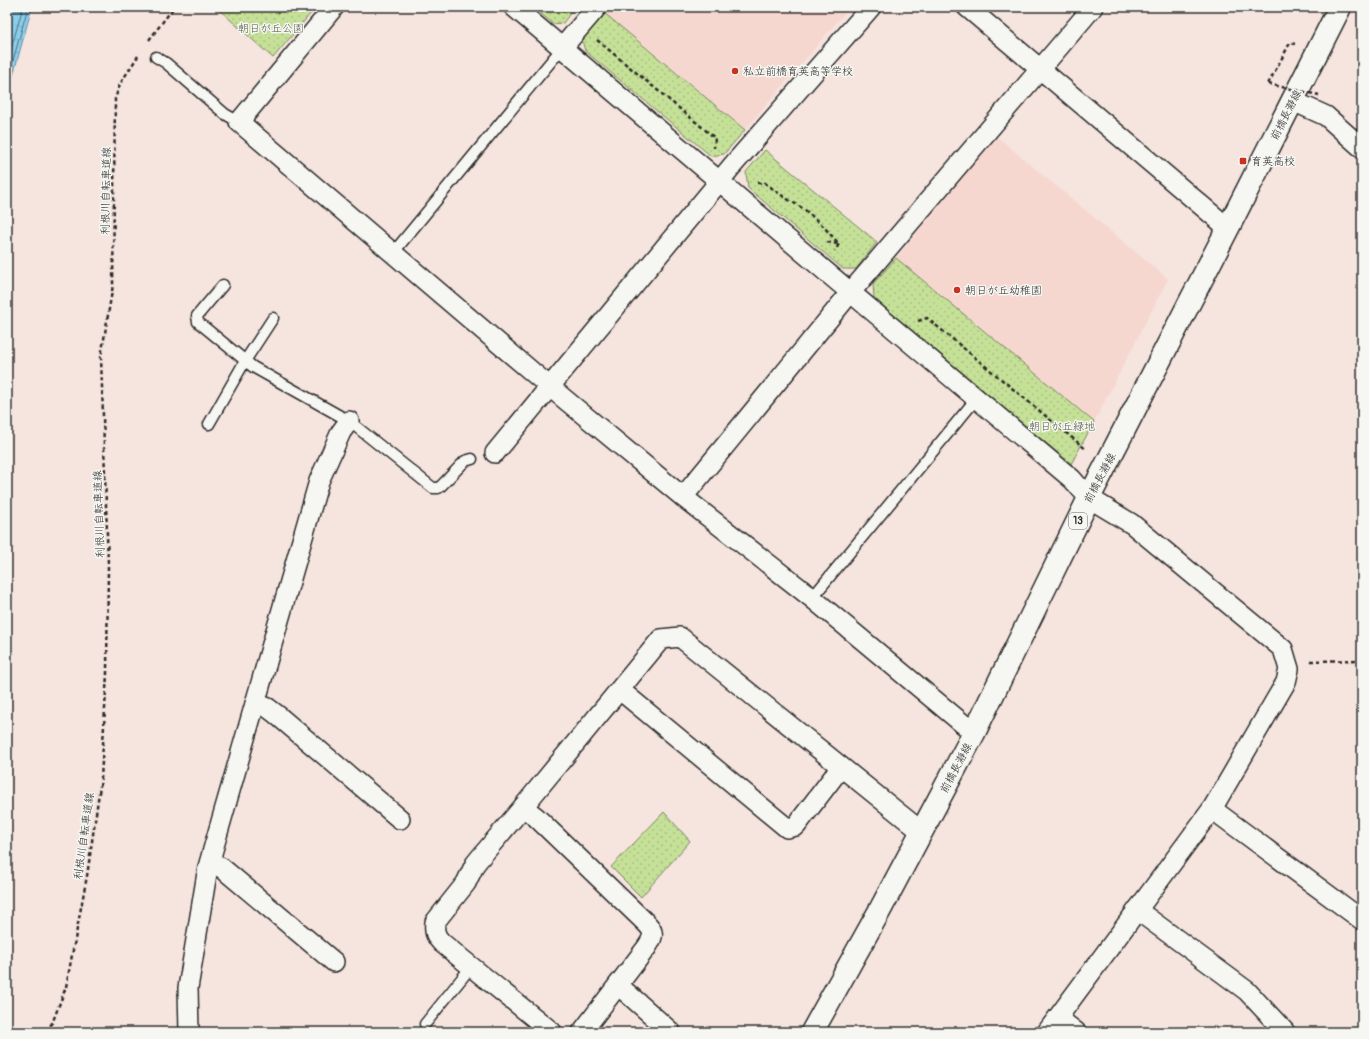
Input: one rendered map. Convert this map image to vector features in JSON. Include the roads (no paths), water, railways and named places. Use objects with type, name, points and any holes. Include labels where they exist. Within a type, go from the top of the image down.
[{"type":"main road","name":"前橋長瀞線","points":[[812,1032],[851,964],[974,733],[1089,498],[1340,7]]},
{"type":"street","points":[[334,7],[239,122],[550,387],[683,497],[812,598],[974,733]]},
{"type":"street","points":[[514,7],[850,293],[1072,479],[1089,498],[1132,524],[1283,649],[1289,669],[1286,682],[1212,809],[1053,1025],[1076,1032]]},
{"type":"street","points":[[562,48],[597,7]]},
{"type":"street","points":[[495,453],[719,182],[871,7]]},
{"type":"street","points":[[967,7],[1228,228]]},
{"type":"street","points":[[683,497],[850,293],[1093,7]]},
{"type":"street","points":[[1293,101],[1326,116],[1362,148]]},
{"type":"street","points":[[189,1032],[188,988],[210,862],[319,481],[341,432],[349,421]]},
{"type":"street","points":[[552,1032],[436,937],[434,929],[435,922],[466,883],[479,858],[523,807],[661,639],[680,637],[922,832]]},
{"type":"street","points":[[620,690],[787,828],[796,826],[841,767]]},
{"type":"street","points":[[256,703],[268,708],[276,714],[400,819]]},
{"type":"street","points":[[523,807],[536,816],[651,928],[653,934],[651,940],[582,1032]]},
{"type":"street","points":[[1212,809],[1362,920]]},
{"type":"street","points":[[210,862],[222,868],[334,962]]},
{"type":"street","points":[[1137,910],[1247,991],[1285,1032]]},
{"type":"street","points":[[618,985],[672,1032]]},
{"type":"lane","points":[[393,253],[562,48]]},
{"type":"lane","points":[[156,57],[166,63],[225,114],[239,122]]},
{"type":"lane","points":[[223,285],[197,316],[198,322],[253,367],[349,421],[433,488],[438,488],[441,486],[465,461],[472,459]]},
{"type":"lane","points":[[209,424],[245,361],[273,318]]},
{"type":"lane","points":[[812,598],[976,399]]},
{"type":"lane","points":[[425,1024],[471,967]]},
{"type":"water","points":[[7,7],[32,7],[7,97]]},
{"type":"place","name":"私立前橋育英高等学校","points":[[735,71]]},
{"type":"place","name":"育英高校","points":[[1243,161]]},
{"type":"place","name":"朝日が丘幼稚園","points":[[957,290]]},
{"type":"park label","name":"朝日が丘公園","points":[[271,28]]},
{"type":"park label","name":"朝日が丘緑地","points":[[1062,426]]}]
